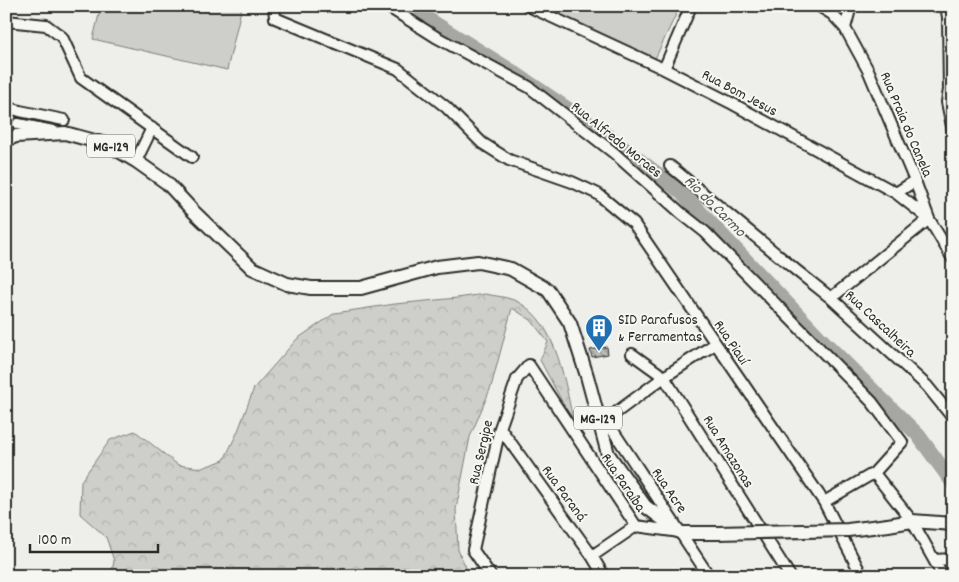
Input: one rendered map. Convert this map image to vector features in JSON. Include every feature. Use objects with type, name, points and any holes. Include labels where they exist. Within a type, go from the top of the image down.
[{"type":"main road","name":"MG-129","points":[[13,133],[65,127],[109,145],[136,160],[168,182],[194,212],[252,268],[287,284],[311,288],[361,288],[437,268],[478,262],[510,269],[548,290],[570,323],[587,376],[608,454],[645,506],[681,532]]},
{"type":"main road","points":[[681,532],[848,530],[912,521],[952,524]]},
{"type":"street","name":"Rua Piauí","points":[[274,6],[275,18],[398,69],[446,107],[482,143],[509,160],[572,182],[598,194],[634,224],[824,502],[862,576]]},
{"type":"street","name":"Rua Alfredo Moraes","points":[[387,6],[436,37],[529,87],[614,153],[712,239],[872,402],[902,442],[874,473]]},
{"type":"street","name":"Rua Bom Jesus","points":[[528,6],[664,69],[733,104],[896,193],[929,219]]},
{"type":"street","points":[[664,69],[691,6]]},
{"type":"street","name":"Rua Praia do Canela","points":[[819,6],[833,10],[869,72],[929,219],[953,260]]},
{"type":"street","points":[[845,28],[852,6]]},
{"type":"street","points":[[949,13],[951,91],[947,102],[953,131]]},
{"type":"street","points":[[6,21],[46,25],[62,37],[81,78],[192,157]]},
{"type":"street","points":[[6,106],[65,127]]},
{"type":"street","points":[[13,133],[20,111]]},
{"type":"street","points":[[136,160],[152,128]]},
{"type":"street","points":[[670,166],[831,298]]},
{"type":"street","points":[[896,193],[915,181]]},
{"type":"street","name":"Rua Cascalheira","points":[[929,219],[831,298],[927,386],[953,418]]},
{"type":"street","points":[[664,377],[715,344]]},
{"type":"street","name":"Rua Amazonas","points":[[632,354],[664,377],[790,576]]},
{"type":"street","name":"Rua Paraíba","points":[[529,366],[636,526],[681,532]]},
{"type":"street","name":"Rua Sergipe","points":[[491,576],[473,550],[500,428],[517,379],[529,366]]},
{"type":"street","name":"Rua Acre","points":[[664,377],[606,420],[710,576]]},
{"type":"street","name":"Rua Paraná","points":[[500,428],[592,556],[604,576]]},
{"type":"street","points":[[824,502],[874,473],[912,521],[943,576]]},
{"type":"street","points":[[592,556],[636,526]]},
{"type":"street","points":[[934,560],[953,560]]},
{"type":"green space","points":[[101,6],[242,6],[227,70],[93,39]]},
{"type":"green space","points":[[538,6],[680,6],[654,61]]},
{"type":"green space","points":[[485,294],[518,302],[532,312],[542,324],[558,356],[574,424],[540,360],[548,342],[531,320],[512,308],[491,387],[470,437],[456,509],[458,550],[470,576],[111,576],[114,561],[106,537],[80,514],[81,481],[110,440],[135,431],[178,465],[202,468],[224,460],[238,431],[254,388],[297,339],[335,313]]},
{"type":"building","name":"SID Parafusos & Ferramentas","points":[[607,347],[608,354],[592,357],[590,350]]},
{"type":"waterway","name":"Rio do Carmo","points":[[407,6],[510,70],[606,135],[680,191],[817,335],[918,435],[953,483]]},
{"type":"place","name":"SID Parafusos & Ferramentas","points":[[599,352]]}]
